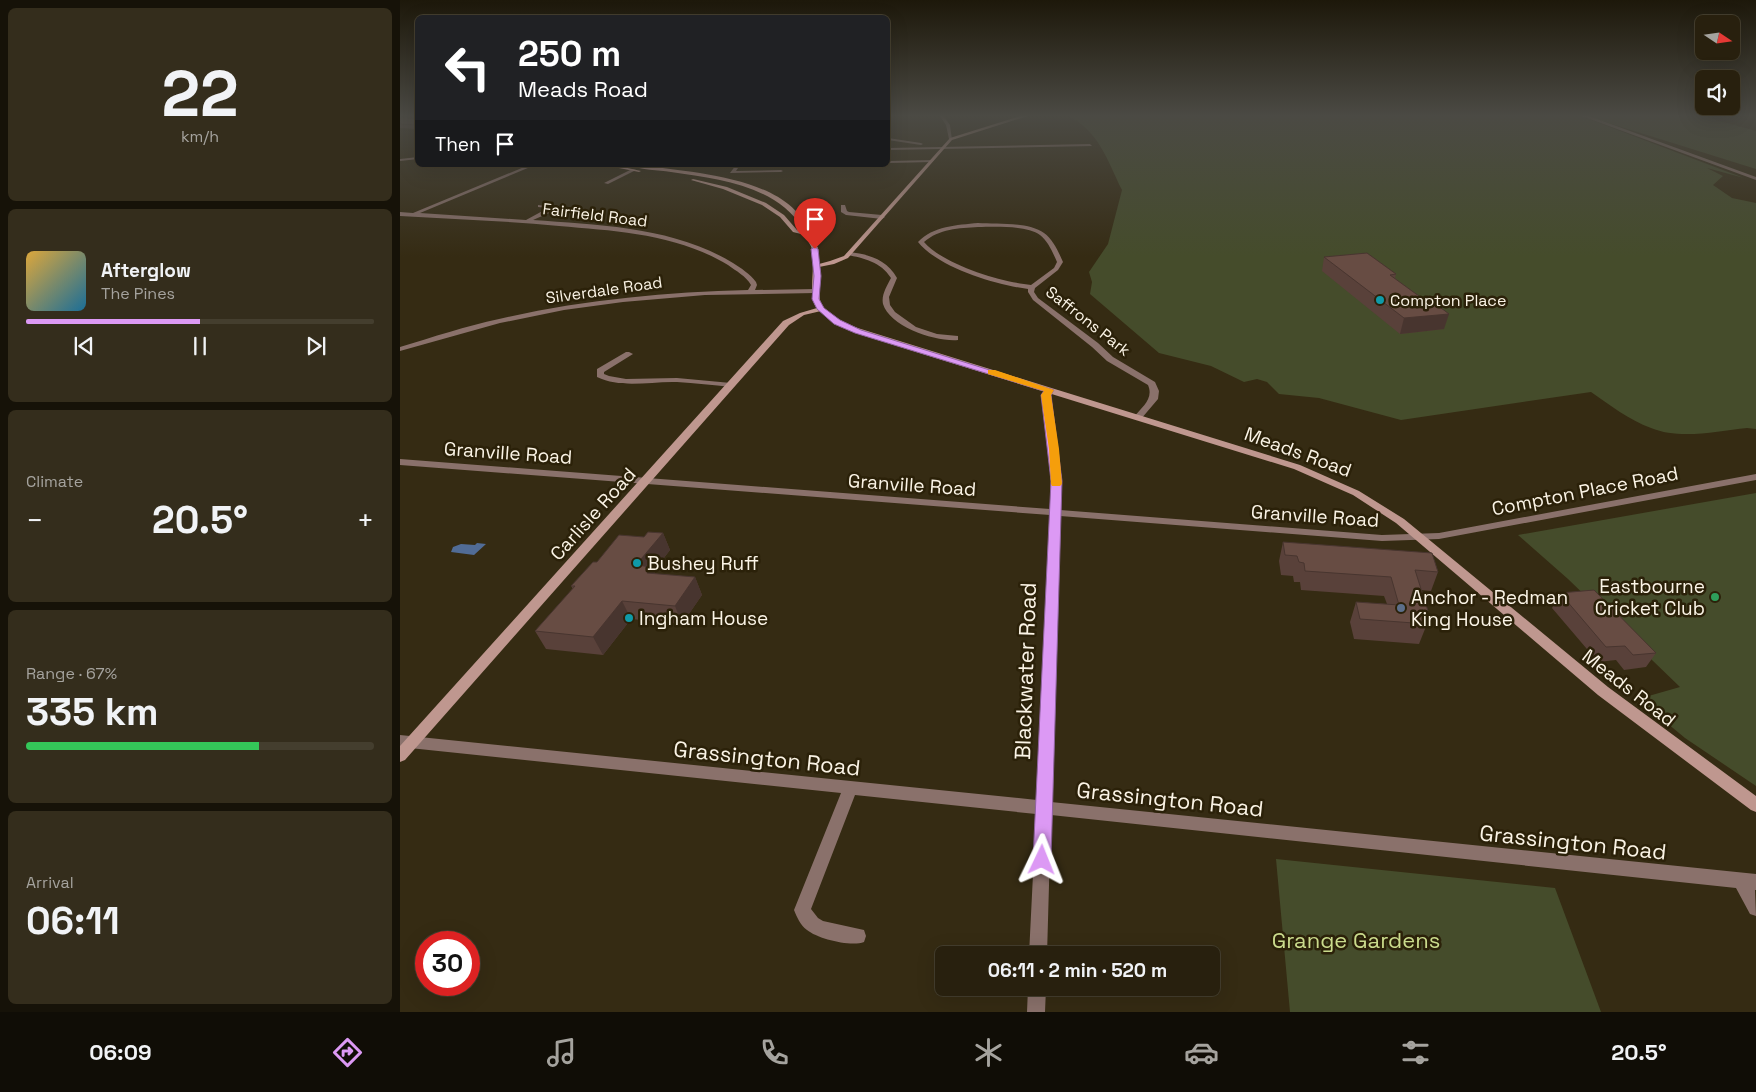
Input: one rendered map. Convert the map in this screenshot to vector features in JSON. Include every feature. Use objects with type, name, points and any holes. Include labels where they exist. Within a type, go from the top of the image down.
[{"type":"street","points":[[817,266],[838,261],[848,254],[931,162]]},
{"type":"street","points":[[1710,162],[1756,179]]},
{"type":"street","points":[[400,220],[528,167]]},
{"type":"street","points":[[736,167],[732,172],[781,171]]},
{"type":"street","points":[[606,183],[633,168],[711,176],[756,188],[793,210],[807,229],[807,234],[815,249],[817,266],[816,299],[821,309]]},
{"type":"street","points":[[633,168],[702,182],[733,191],[764,204],[782,216],[795,231],[807,234]]},
{"type":"street","points":[[527,221],[551,210],[552,207],[540,206]]},
{"type":"street","points":[[843,206],[844,212],[848,214],[882,216]]},
{"type":"street","name":"Fairfield Road","points":[[400,214],[527,221],[644,234],[710,253],[752,279],[754,285],[751,292]]},
{"type":"street","name":"Saffrons Park","points":[[1032,287],[1011,284],[967,270],[928,250],[921,242],[925,237],[934,232],[953,227],[1007,227],[1037,231],[1048,239],[1060,262],[1056,269],[1032,287],[1031,292],[1035,299],[1095,345],[1110,359],[1152,384],[1155,388],[1154,399],[1138,417]]},
{"type":"street","points":[[848,254],[870,258],[892,273],[894,278],[886,297],[887,305],[903,323],[924,333],[955,338]]},
{"type":"street","name":"Silverdale Road","points":[[400,349],[482,325],[564,308],[663,296],[816,291]]},
{"type":"street","name":"Meads Road","points":[[821,309],[837,322],[858,331],[1297,467],[1356,493],[1400,521],[1602,691],[1756,805]]},
{"type":"street","name":"Carlisle Road","points":[[400,756],[406,741],[646,481],[786,323],[802,314],[821,309]]},
{"type":"street","points":[[629,354],[605,367],[600,371],[600,375],[609,379],[619,380],[661,380],[731,385]]},
{"type":"street","name":"Blackwater Road","points":[[1038,946],[1056,481],[1046,395],[1049,390]]},
{"type":"street","name":"Granville Road","points":[[400,462],[1382,538],[1421,538]]},
{"type":"street","name":"Compton Place Road","points":[[1421,538],[1756,477]]},
{"type":"street","name":"Grassington Road","points":[[406,741],[1748,881]]},
{"type":"street","points":[[850,788],[802,910],[806,920],[818,928],[858,936]]},
{"type":"street","points":[[1748,881],[1756,908]]},
{"type":"street","points":[[1036,1012],[1037,996]]},
{"type":"green space","points":[[1109,162],[1702,162],[1744,178],[1707,168],[1723,176],[1713,185],[1732,198],[1756,203],[1756,429],[1747,428],[1686,434],[1662,432],[1635,421],[1591,392],[1401,420],[1319,398],[1279,394],[1267,382],[1257,379],[1244,382],[1211,366],[1159,353],[1090,294],[1092,282],[1089,272],[1108,244],[1122,190]]},
{"type":"green space","points":[[1734,162],[1756,162],[1756,169]]},
{"type":"green space","points":[[1756,493],[1756,786],[1685,738],[1638,699],[1680,687],[1568,579],[1518,535]]},
{"type":"green space","name":"Grange Gardens","points":[[1276,859],[1555,888],[1601,1012],[1290,1012]]},
{"type":"water","points":[[477,543],[486,544],[474,555],[451,552],[453,547],[461,544],[475,545]]},
{"type":"building","points":[[1367,253],[1396,274],[1390,275],[1423,299],[1428,298],[1449,314],[1404,318],[1324,257]]},
{"type":"building","points":[[648,532],[663,533],[636,565],[652,567],[647,573],[695,577],[675,606],[622,601],[593,637],[535,631],[575,586],[571,586],[593,562],[597,562],[619,535],[644,537]]},
{"type":"building","points":[[1283,542],[1432,553],[1438,572],[1415,570],[1428,611],[1422,610],[1427,624],[1360,619],[1356,602],[1399,605],[1391,577],[1305,571],[1304,563],[1299,562],[1297,556],[1285,555]]},
{"type":"building","points":[[1594,590],[1656,653],[1633,655],[1625,646],[1606,647],[1560,593]]},
{"type":"slow traffic","points":[[992,372],[1049,390],[1046,395],[1054,449],[1056,484]]},
{"type":"place","name":"Compton Place","points":[[1380,300]]},
{"type":"place","name":"Bushey Ruff","points":[[637,563]]},
{"type":"place","name":"Eastbourne Cricket Club","points":[[1715,597]]},
{"type":"place","name":"Anchor - Redman King House","points":[[1401,608]]},
{"type":"place","name":"Ingham House","points":[[629,618]]},
{"type":"route","points":[[815,249],[818,276],[816,299],[821,309],[837,322],[858,331],[1049,390],[1046,395],[1054,449],[1056,481],[1042,860]]}]
